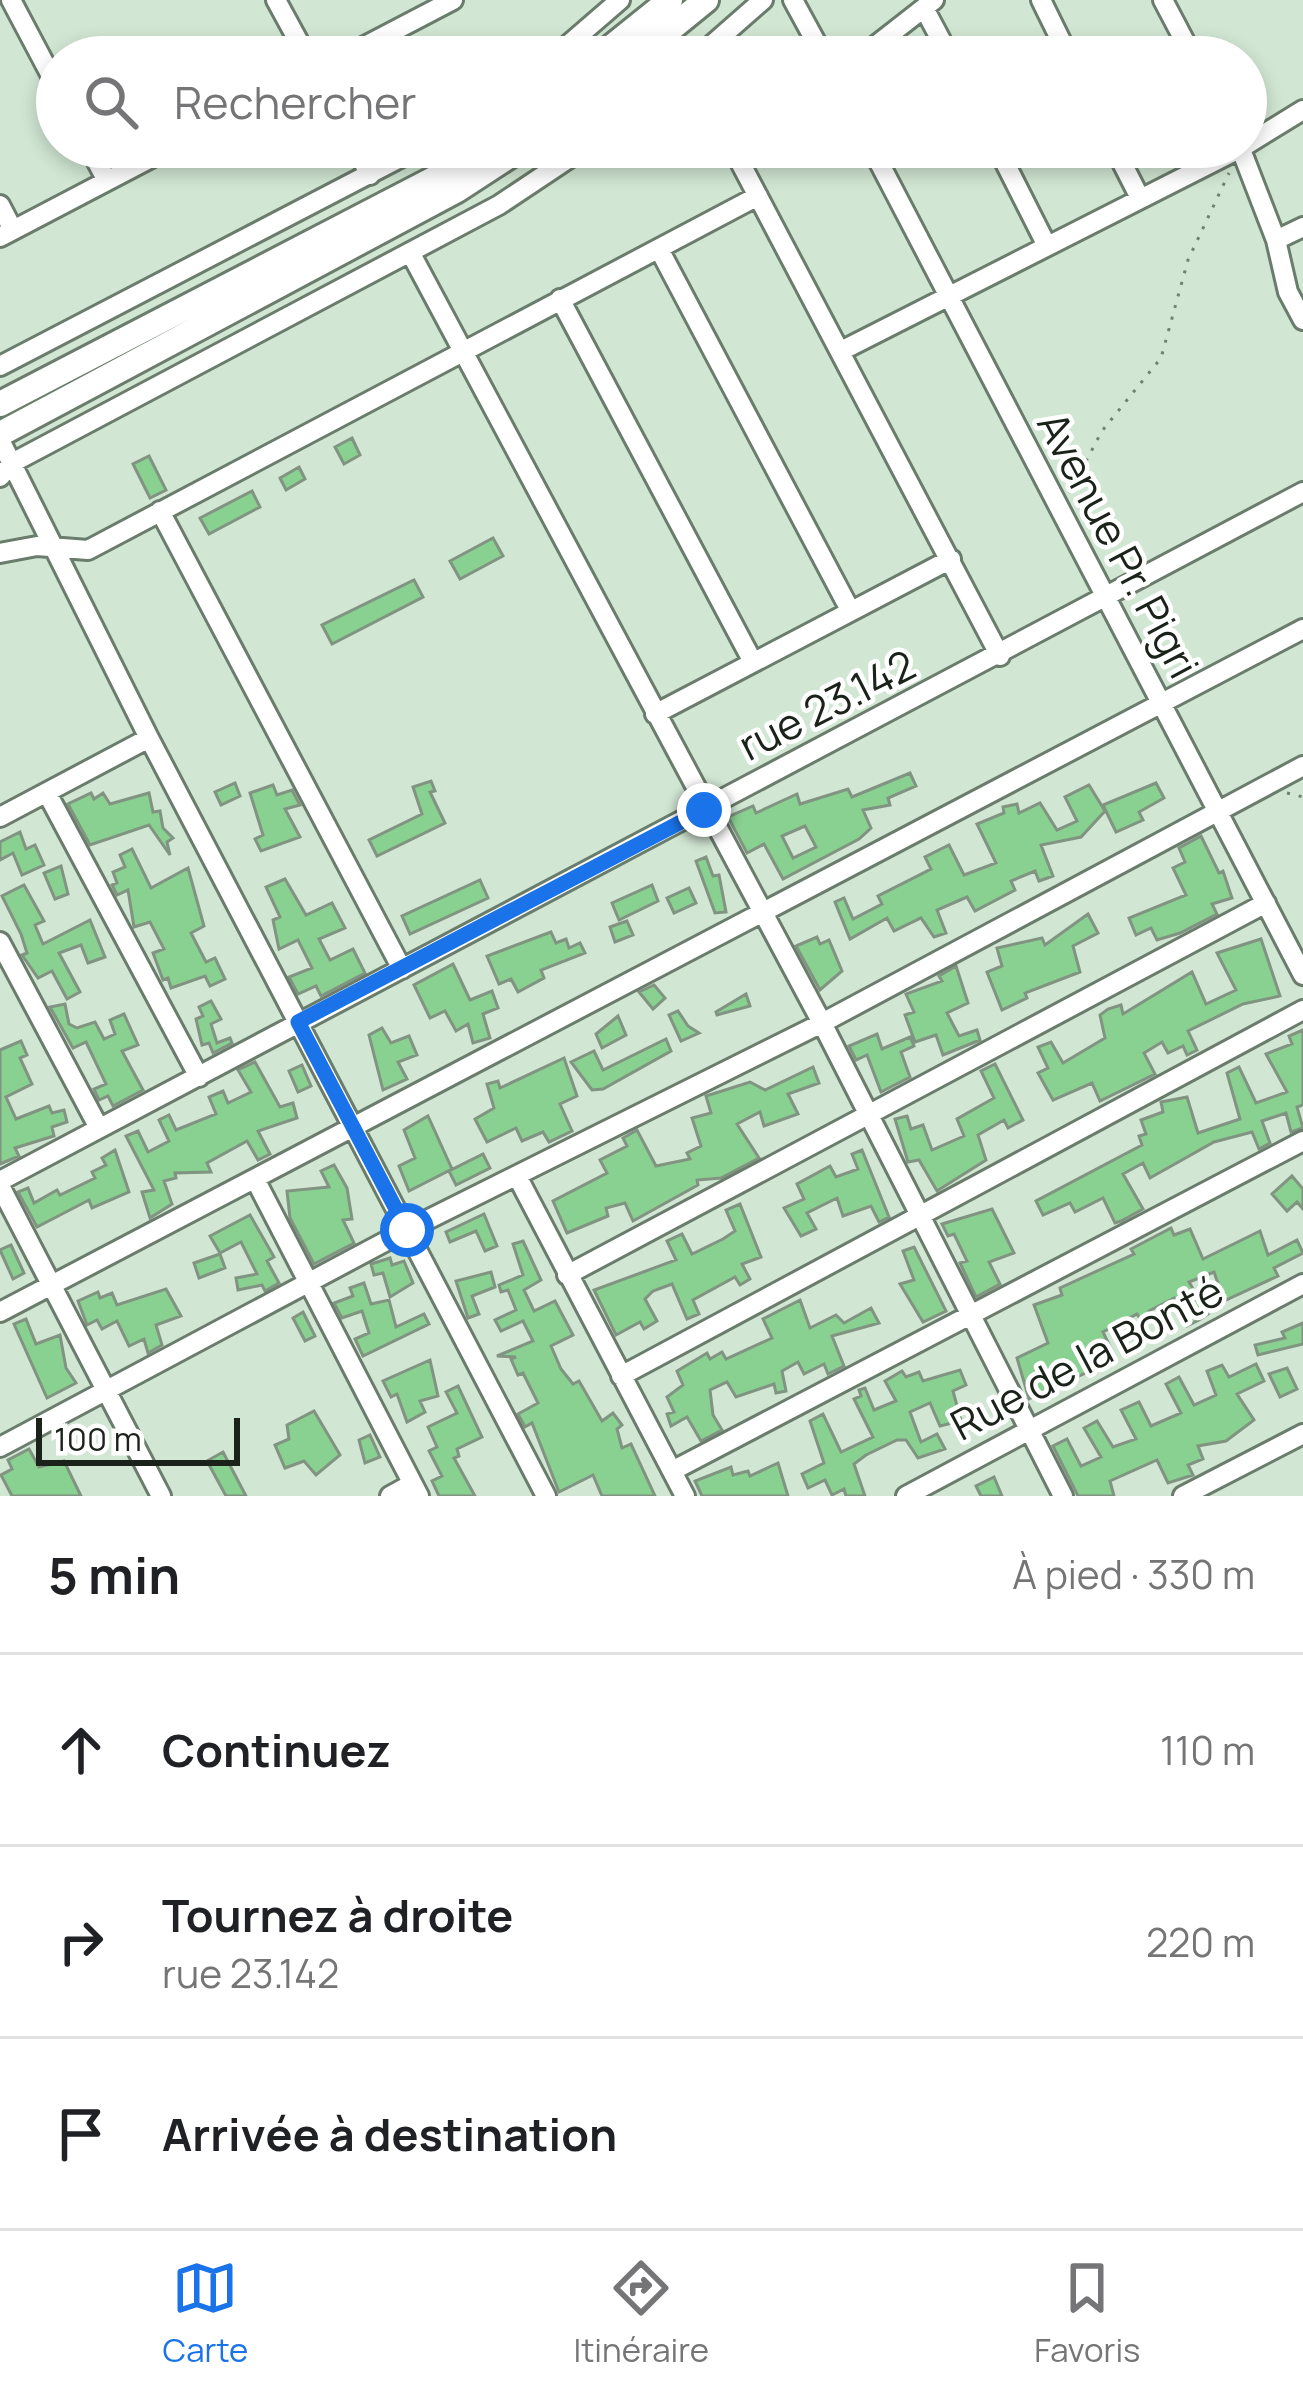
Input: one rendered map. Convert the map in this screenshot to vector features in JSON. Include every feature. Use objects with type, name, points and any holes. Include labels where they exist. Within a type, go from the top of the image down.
[{"type":"main road","points":[[625,36],[670,0]]},
{"type":"main road","points":[[661,36],[706,0]]},
{"type":"main road","points":[[0,404],[454,168]]},
{"type":"main road","points":[[0,437],[491,168]]},
{"type":"street","points":[[11,0],[36,47]]},
{"type":"street","points":[[276,0],[296,36]]},
{"type":"street","points":[[402,0],[413,21]]},
{"type":"street","points":[[384,36],[453,0]]},
{"type":"street","points":[[578,36],[620,0]]},
{"type":"street","points":[[722,36],[764,0]]},
{"type":"street","points":[[793,0],[813,36]]},
{"type":"street","points":[[1041,0],[1059,36]]},
{"type":"street","points":[[1163,0],[1182,36]]},
{"type":"street","points":[[888,36],[929,4],[942,36]]},
{"type":"street","points":[[1267,132],[1303,110]]},
{"type":"street","points":[[100,168],[107,181]]},
{"type":"street","points":[[0,205],[6,233],[132,168]]},
{"type":"street","points":[[366,168],[370,175]]},
{"type":"street","points":[[0,366],[383,168]]},
{"type":"street","points":[[6,470],[515,195],[555,168]]},
{"type":"street","points":[[743,168],[1000,656]]},
{"type":"street","name":"Avenue Pr. Pigri","points":[[882,168],[1303,975]]},
{"type":"street","points":[[1008,168],[1047,246]]},
{"type":"street","points":[[1125,168],[1141,199]]},
{"type":"street","points":[[841,352],[1201,168]]},
{"type":"street","points":[[1250,168],[1276,240],[1288,292],[1303,320]]},
{"type":"street","points":[[0,553],[88,550],[758,196]]},
{"type":"street","points":[[1276,240],[1303,227]]},
{"type":"street","points":[[659,249],[850,610]]},
{"type":"street","points":[[410,252],[821,1023],[1064,1496]]},
{"type":"street","points":[[560,299],[752,662]]},
{"type":"street","points":[[0,437],[6,470],[58,549],[148,739],[546,1496]]},
{"type":"street","name":"rue 23.142","points":[[0,1183],[1303,492]]},
{"type":"street","points":[[160,511],[402,969]]},
{"type":"street","points":[[655,714],[951,559]]},
{"type":"street","points":[[0,1312],[1303,628]]},
{"type":"street","points":[[0,817],[148,739]]},
{"type":"street","points":[[0,1447],[407,1230],[821,1023],[1303,766]]},
{"type":"street","points":[[47,793],[199,1077]]},
{"type":"street","points":[[567,1275],[868,1119],[1266,903]]},
{"type":"street","points":[[0,941],[99,1128]]},
{"type":"street","points":[[621,1376],[1303,1010]]},
{"type":"street","points":[[672,1471],[1303,1141]]},
{"type":"street","points":[[518,1176],[686,1496]]},
{"type":"street","points":[[256,1181],[416,1490],[389,1496]]},
{"type":"street","points":[[0,1183],[156,1494]]},
{"type":"street","name":"Rue de la Bonté","points":[[906,1496],[1303,1284]]},
{"type":"street","points":[[1183,1496],[1210,1489],[1303,1434]]},
{"type":"path","points":[[1060,511],[1102,431],[1161,358],[1188,260],[1232,168]]},
{"type":"building","points":[[352,438],[360,455],[344,464],[335,447]]},
{"type":"building","points":[[149,456],[166,490],[150,498],[133,464]]},
{"type":"building","points":[[299,467],[305,479],[286,490],[280,478]]},
{"type":"building","points":[[252,491],[260,507],[209,534],[200,518]]},
{"type":"building","points":[[493,538],[503,556],[460,579],[450,561]]},
{"type":"building","points":[[414,580],[423,597],[332,644],[322,625]]},
{"type":"building","points":[[910,773],[916,786],[888,798],[890,805],[863,810],[871,828],[859,839],[783,879],[764,844],[747,853],[728,817],[753,806],[756,813],[797,794],[800,804],[848,789],[852,797]],"holes":[[[805,826],[816,847],[793,858],[782,836]]]},
{"type":"building","points":[[431,781],[435,791],[430,792],[445,823],[377,856],[369,840],[422,814],[413,787]]},
{"type":"building","points":[[235,783],[240,796],[221,805],[215,792]]},
{"type":"building","points":[[1156,783],[1164,798],[1139,812],[1143,820],[1116,832],[1103,805]]},
{"type":"building","points":[[273,785],[277,795],[292,790],[300,805],[285,809],[300,837],[261,851],[255,839],[263,835],[250,793]]},
{"type":"building","points":[[1089,785],[1105,811],[1081,837],[1041,845],[1053,876],[1039,881],[1035,871],[1011,881],[1015,890],[975,911],[967,897],[937,910],[946,933],[934,937],[921,918],[894,931],[887,918],[850,939],[835,902],[844,898],[853,919],[882,904],[878,896],[931,869],[925,857],[949,845],[964,875],[996,863],[977,824],[1004,813],[1003,807],[1017,804],[1019,813],[1040,803],[1057,830],[1077,821],[1065,797]]},
{"type":"building","points":[[91,793],[94,799],[103,793],[110,804],[149,793],[153,812],[160,811],[163,828],[173,838],[167,842],[170,855],[149,825],[90,845],[68,804]]},
{"type":"building","points":[[20,832],[26,849],[35,845],[44,865],[22,875],[13,853],[0,860],[0,842]]},
{"type":"building","points":[[1201,836],[1219,873],[1223,871],[1232,898],[1212,904],[1217,914],[1180,933],[1157,940],[1151,928],[1136,935],[1129,918],[1186,895],[1173,868],[1185,862],[1179,848]]},
{"type":"building","points":[[132,849],[151,888],[188,868],[204,926],[191,933],[206,962],[215,958],[225,979],[210,986],[205,976],[171,988],[168,978],[163,980],[153,953],[164,949],[150,922],[134,927],[128,890],[117,895],[112,885],[117,883],[113,872],[125,867],[120,855]]},
{"type":"building","points":[[706,857],[713,876],[719,875],[726,912],[715,913],[696,861]]},
{"type":"building","points":[[61,866],[68,894],[55,899],[44,873]]},
{"type":"building","points":[[285,879],[306,915],[332,903],[345,928],[319,939],[330,960],[353,949],[365,973],[321,996],[316,986],[298,994],[289,977],[312,968],[298,940],[279,949],[273,920],[280,917],[266,887]]},
{"type":"building","points":[[480,880],[488,898],[410,934],[402,916]]},
{"type":"building","points":[[24,885],[44,921],[35,925],[43,944],[90,920],[105,957],[88,963],[81,945],[59,953],[80,992],[67,999],[52,971],[38,978],[22,955],[27,953],[21,934],[2,896]]},
{"type":"building","points":[[652,885],[658,901],[619,920],[612,903]]},
{"type":"building","points":[[689,888],[696,903],[674,913],[667,898]]},
{"type":"building","points":[[1088,914],[1098,933],[1073,946],[1080,972],[1025,993],[1027,998],[1002,1010],[987,972],[1002,966],[997,948],[1042,938],[1045,945]]},
{"type":"building","points":[[627,921],[633,935],[615,942],[610,927]]},
{"type":"building","points":[[551,932],[556,943],[566,939],[569,948],[580,943],[585,953],[541,970],[544,978],[518,992],[511,979],[499,984],[487,956]]},
{"type":"building","points":[[817,937],[820,944],[829,940],[842,971],[820,990],[796,946]]},
{"type":"building","points":[[1261,939],[1280,996],[1243,1004],[1188,1031],[1197,1050],[1187,1055],[1183,1046],[1168,1053],[1162,1042],[1144,1053],[1155,1074],[1100,1101],[1092,1083],[1053,1100],[1038,1073],[1048,1068],[1038,1047],[1051,1042],[1063,1063],[1105,1038],[1100,1015],[1108,1009],[1121,1005],[1123,1014],[1192,972],[1206,1004],[1236,990],[1217,953]]},
{"type":"building","points":[[453,964],[470,1000],[492,991],[498,1008],[483,1014],[490,1038],[473,1043],[468,1024],[456,1031],[445,1011],[430,1018],[414,985]]},
{"type":"building","points":[[956,966],[968,1003],[947,1013],[959,1036],[977,1030],[980,1040],[943,1055],[936,1035],[915,1042],[905,1015],[914,1012],[906,994],[942,981],[939,976]]},
{"type":"building","points":[[654,985],[665,998],[653,1009],[639,992]]},
{"type":"building","points":[[746,994],[750,1006],[717,1015],[716,1012]]},
{"type":"building","points":[[211,1001],[221,1019],[211,1024],[217,1043],[230,1038],[232,1043],[213,1053],[209,1043],[202,1045],[196,1019],[203,1016],[199,1007]]},
{"type":"building","points":[[65,1004],[69,1024],[77,1028],[95,1022],[104,1039],[115,1034],[110,1020],[124,1014],[138,1045],[122,1051],[143,1090],[113,1106],[108,1096],[99,1100],[94,1089],[106,1084],[86,1042],[73,1048],[50,1007]]},
{"type":"building","points":[[678,1011],[699,1033],[681,1041],[669,1015]]},
{"type":"building","points":[[618,1016],[626,1035],[602,1048],[596,1034]]},
{"type":"building","points":[[382,1028],[391,1043],[409,1036],[417,1055],[398,1062],[407,1079],[383,1090],[369,1035]]},
{"type":"building","points":[[1303,1030],[1303,1105],[1297,1107],[1303,1128],[1291,1132],[1286,1113],[1262,1121],[1270,1143],[1259,1149],[1252,1132],[1214,1142],[1150,1178],[1143,1163],[1123,1174],[1143,1209],[1121,1221],[1115,1223],[1103,1198],[1075,1212],[1070,1203],[1043,1215],[1036,1201],[1142,1145],[1139,1136],[1146,1134],[1141,1120],[1163,1112],[1161,1102],[1187,1097],[1198,1133],[1240,1119],[1227,1073],[1239,1067],[1256,1103],[1287,1092],[1266,1054],[1292,1044],[1289,1036]]},
{"type":"building","points":[[877,1034],[882,1049],[910,1037],[914,1046],[901,1052],[910,1077],[881,1092],[867,1055],[856,1060],[849,1046]]},
{"type":"building","points":[[666,1039],[671,1051],[603,1089],[592,1090],[571,1062],[594,1051],[603,1070]]},
{"type":"building","points":[[21,1041],[27,1055],[20,1058],[32,1084],[6,1097],[16,1119],[49,1106],[52,1113],[64,1110],[67,1122],[52,1127],[54,1136],[15,1148],[19,1156],[0,1164],[0,1050]]},
{"type":"building","points":[[564,1058],[577,1096],[560,1104],[572,1131],[549,1142],[543,1132],[522,1141],[516,1128],[487,1142],[475,1119],[494,1108],[487,1084],[498,1081],[500,1088]]},
{"type":"building","points":[[255,1062],[280,1107],[293,1103],[297,1118],[258,1131],[270,1154],[258,1160],[247,1141],[207,1163],[211,1172],[175,1173],[176,1178],[164,1181],[172,1204],[150,1218],[142,1192],[154,1190],[126,1136],[138,1131],[148,1152],[169,1141],[159,1120],[169,1115],[176,1130],[216,1114],[209,1097],[223,1091],[228,1103],[251,1092],[238,1070]]},
{"type":"building","points":[[995,1064],[1023,1120],[1008,1128],[1004,1120],[978,1135],[986,1160],[937,1191],[919,1160],[908,1162],[895,1119],[907,1116],[911,1129],[923,1125],[932,1150],[964,1136],[957,1119],[994,1098],[981,1071]]},
{"type":"building","points":[[302,1065],[311,1086],[298,1092],[289,1071]]},
{"type":"building","points":[[813,1067],[819,1083],[788,1094],[798,1114],[764,1126],[760,1112],[737,1124],[759,1158],[721,1178],[697,1180],[698,1185],[633,1221],[625,1203],[606,1208],[608,1216],[567,1233],[553,1201],[607,1173],[600,1160],[627,1146],[623,1138],[637,1130],[656,1166],[690,1159],[687,1153],[701,1146],[692,1118],[711,1113],[706,1096],[750,1082],[765,1090]]},
{"type":"building","points":[[428,1116],[452,1169],[409,1191],[399,1166],[415,1158],[404,1130]]},
{"type":"building","points":[[115,1150],[129,1192],[92,1208],[89,1200],[37,1227],[18,1192],[28,1188],[34,1203],[57,1190],[60,1195],[95,1178],[92,1172],[106,1165],[102,1158]]},
{"type":"building","points":[[862,1150],[889,1217],[879,1222],[871,1206],[843,1216],[837,1198],[807,1213],[816,1229],[801,1236],[784,1208],[804,1199],[797,1184],[830,1166],[836,1177],[858,1169],[852,1154]]},
{"type":"building","points":[[483,1154],[490,1168],[456,1185],[449,1171]]},
{"type":"building","points":[[334,1165],[347,1188],[352,1219],[343,1220],[354,1243],[314,1264],[290,1218],[287,1191],[329,1187],[321,1171]]},
{"type":"building","points":[[1292,1176],[1303,1189],[1303,1209],[1297,1202],[1287,1211],[1272,1194]]},
{"type":"building","points":[[740,1204],[761,1257],[742,1264],[750,1279],[740,1285],[735,1277],[693,1300],[699,1314],[687,1319],[672,1284],[653,1291],[645,1299],[657,1321],[644,1329],[640,1322],[616,1335],[594,1290],[676,1260],[667,1241],[682,1234],[692,1254],[723,1239],[735,1231],[726,1210]]},
{"type":"building","points":[[992,1209],[1014,1253],[989,1262],[1000,1284],[976,1297],[960,1263],[967,1261],[954,1234],[948,1236],[942,1224]]},
{"type":"building","points":[[484,1214],[497,1246],[485,1251],[476,1231],[450,1242],[446,1232]]},
{"type":"building","points":[[250,1215],[274,1257],[267,1261],[279,1283],[265,1291],[262,1285],[238,1290],[236,1278],[257,1274],[241,1242],[220,1253],[210,1236]]},
{"type":"building","points":[[1171,1228],[1174,1235],[1190,1229],[1203,1259],[1260,1231],[1268,1255],[1297,1240],[1303,1253],[1274,1268],[1278,1276],[1224,1301],[1214,1272],[1189,1282],[1208,1314],[1187,1326],[1174,1298],[1149,1311],[1152,1316],[1142,1322],[1137,1314],[1103,1332],[1116,1359],[1029,1399],[1017,1358],[1048,1343],[1034,1305],[1062,1295],[1060,1288],[1134,1254],[1131,1249]]},
{"type":"building","points":[[523,1241],[541,1280],[524,1290],[534,1311],[555,1301],[573,1335],[551,1346],[561,1369],[573,1384],[579,1381],[602,1421],[613,1413],[622,1425],[617,1429],[622,1448],[631,1444],[655,1496],[602,1496],[593,1475],[559,1492],[532,1423],[525,1427],[518,1414],[538,1403],[523,1373],[518,1375],[511,1359],[516,1357],[497,1356],[533,1341],[523,1321],[501,1331],[495,1320],[516,1310],[508,1290],[501,1292],[499,1285],[523,1275],[513,1244]]},
{"type":"building","points":[[11,1245],[24,1273],[13,1279],[0,1250]]},
{"type":"building","points":[[914,1247],[946,1311],[923,1322],[900,1284],[914,1280],[903,1251]]},
{"type":"building","points":[[220,1254],[225,1268],[199,1278],[194,1263]]},
{"type":"building","points":[[390,1258],[392,1265],[404,1261],[413,1283],[390,1297],[383,1273],[374,1275],[371,1264]]},
{"type":"building","points":[[491,1272],[495,1287],[472,1296],[479,1314],[468,1318],[456,1281]]},
{"type":"building","points":[[364,1283],[371,1304],[389,1300],[396,1327],[424,1314],[429,1324],[363,1356],[355,1339],[369,1333],[362,1311],[342,1318],[334,1303],[353,1296],[350,1288]]},
{"type":"building","points":[[166,1289],[181,1316],[156,1325],[162,1345],[148,1353],[144,1339],[129,1346],[117,1321],[102,1329],[97,1320],[87,1325],[78,1301],[98,1292],[100,1298],[112,1293],[117,1305]]},
{"type":"building","points":[[800,1300],[810,1328],[836,1315],[844,1323],[871,1308],[879,1323],[832,1336],[844,1366],[828,1374],[824,1364],[804,1374],[798,1362],[782,1371],[786,1391],[776,1393],[774,1384],[736,1397],[727,1382],[710,1390],[713,1415],[722,1430],[701,1441],[687,1417],[671,1426],[667,1414],[674,1412],[667,1397],[683,1385],[677,1371],[707,1353],[710,1359],[722,1352],[726,1359],[772,1338],[763,1319]]},
{"type":"building","points":[[303,1312],[315,1336],[305,1341],[293,1318]]},
{"type":"building","points":[[26,1319],[36,1344],[60,1335],[66,1368],[76,1383],[47,1398],[14,1324]]},
{"type":"building","points":[[1303,1323],[1303,1344],[1258,1355],[1255,1345],[1285,1338],[1282,1332]]},
{"type":"building","points":[[430,1360],[438,1396],[420,1401],[425,1412],[407,1422],[397,1394],[391,1397],[383,1381]]},
{"type":"building","points":[[1256,1364],[1264,1381],[1237,1394],[1254,1420],[1226,1441],[1198,1446],[1203,1459],[1188,1465],[1193,1475],[1168,1483],[1157,1460],[1110,1481],[1114,1496],[1078,1496],[1053,1446],[1067,1439],[1081,1466],[1101,1457],[1084,1428],[1097,1421],[1113,1447],[1136,1439],[1121,1410],[1139,1402],[1151,1426],[1181,1413],[1166,1384],[1179,1377],[1194,1405],[1216,1395],[1207,1371],[1222,1365],[1229,1377]]},
{"type":"building","points":[[1287,1368],[1297,1389],[1280,1397],[1269,1374]]},
{"type":"building","points":[[960,1370],[966,1385],[953,1391],[961,1421],[940,1426],[930,1403],[910,1412],[921,1442],[937,1434],[945,1449],[918,1458],[906,1440],[897,1440],[866,1455],[854,1464],[865,1496],[846,1496],[844,1489],[832,1495],[825,1480],[808,1488],[802,1474],[824,1463],[810,1421],[823,1414],[841,1452],[873,1437],[854,1399],[861,1396],[859,1390],[865,1388],[874,1410],[896,1401],[885,1381],[902,1371],[906,1377],[919,1372],[923,1381]]},
{"type":"building","points":[[458,1386],[482,1437],[457,1449],[459,1456],[454,1458],[475,1496],[439,1496],[432,1481],[442,1476],[429,1451],[437,1447],[428,1427],[457,1413],[446,1392]]},
{"type":"building","points":[[314,1411],[340,1455],[316,1475],[304,1461],[285,1468],[275,1445],[289,1439],[287,1425]]},
{"type":"building","points":[[370,1435],[380,1457],[365,1463],[359,1440]]},
{"type":"building","points":[[29,1449],[39,1467],[64,1461],[81,1496],[12,1496],[1,1475],[12,1469],[8,1460]]},
{"type":"building","points":[[223,1452],[246,1496],[226,1496],[207,1461]]},
{"type":"building","points":[[778,1463],[788,1496],[702,1496],[695,1481],[731,1467],[733,1475],[748,1471],[750,1476]]},
{"type":"building","points":[[994,1477],[1002,1496],[981,1496],[976,1486]]},
{"type":"route","points":[[407,1230],[298,1022],[704,810]]}]
